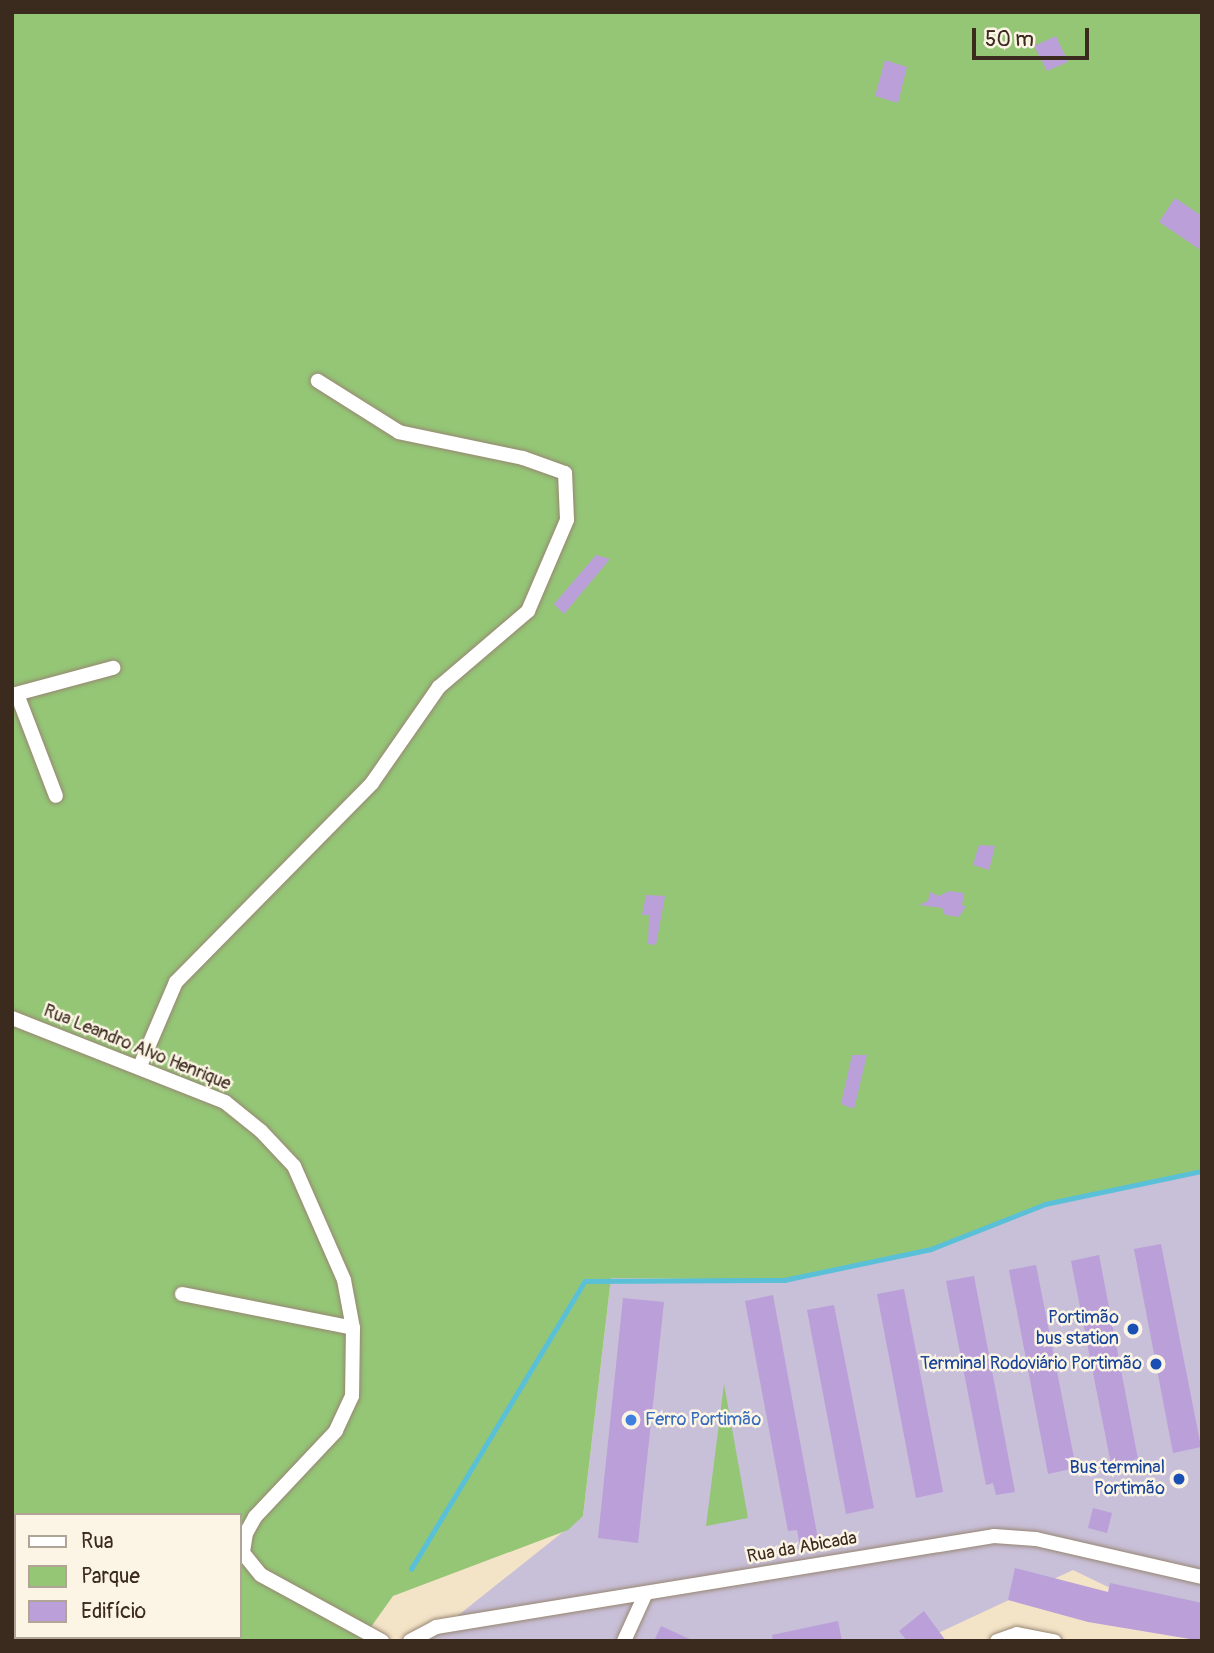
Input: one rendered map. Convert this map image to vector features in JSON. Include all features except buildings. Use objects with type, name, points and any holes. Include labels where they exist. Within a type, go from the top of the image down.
[{"type":"street","points":[[140,1066],[176,982],[372,783],[439,687],[528,611],[567,520],[565,473],[523,458],[399,432],[318,381]]},
{"type":"street","points":[[56,796],[15,695],[113,668]]},
{"type":"street","name":"Rua Leandro Alvo Henrique","points":[[12,1018],[140,1066],[225,1102],[261,1131],[294,1166],[344,1280],[353,1328],[352,1396],[336,1431],[255,1517],[246,1533],[243,1553],[261,1574],[382,1641]]},
{"type":"street","points":[[182,1294],[353,1328]]},
{"type":"street","name":"Rua da Abicada","points":[[410,1641],[436,1627],[645,1595],[993,1536],[1036,1539],[1198,1578]]},
{"type":"street","points":[[624,1641],[645,1595]]},
{"type":"street","points":[[997,1641],[1017,1634],[1055,1641]]},
{"type":"shaded area","points":[[1202,1171],[1202,1641],[1193,1628],[1073,1570],[921,1641],[426,1641],[583,1516],[611,1278],[784,1280],[931,1249],[1045,1204]]},
{"type":"green space","points":[[12,12],[1202,12],[1202,1171],[1045,1204],[931,1249],[784,1280],[611,1278],[583,1516],[568,1530],[393,1596],[361,1641],[12,1641]]},
{"type":"green space","points":[[724,1384],[748,1518],[706,1526]]},
{"type":"waterway","points":[[411,1569],[585,1281],[784,1280],[931,1249],[1045,1204],[1202,1171]]},
{"type":"place","name":"Portimão bus station","points":[[1133,1329]]},
{"type":"place","name":"Terminal Rodoviário Portimão","points":[[1156,1364]]},
{"type":"place","name":"Ferro Portimão","points":[[631,1420]]},
{"type":"place","name":"Bus terminal Portimão","points":[[1179,1479]]}]
